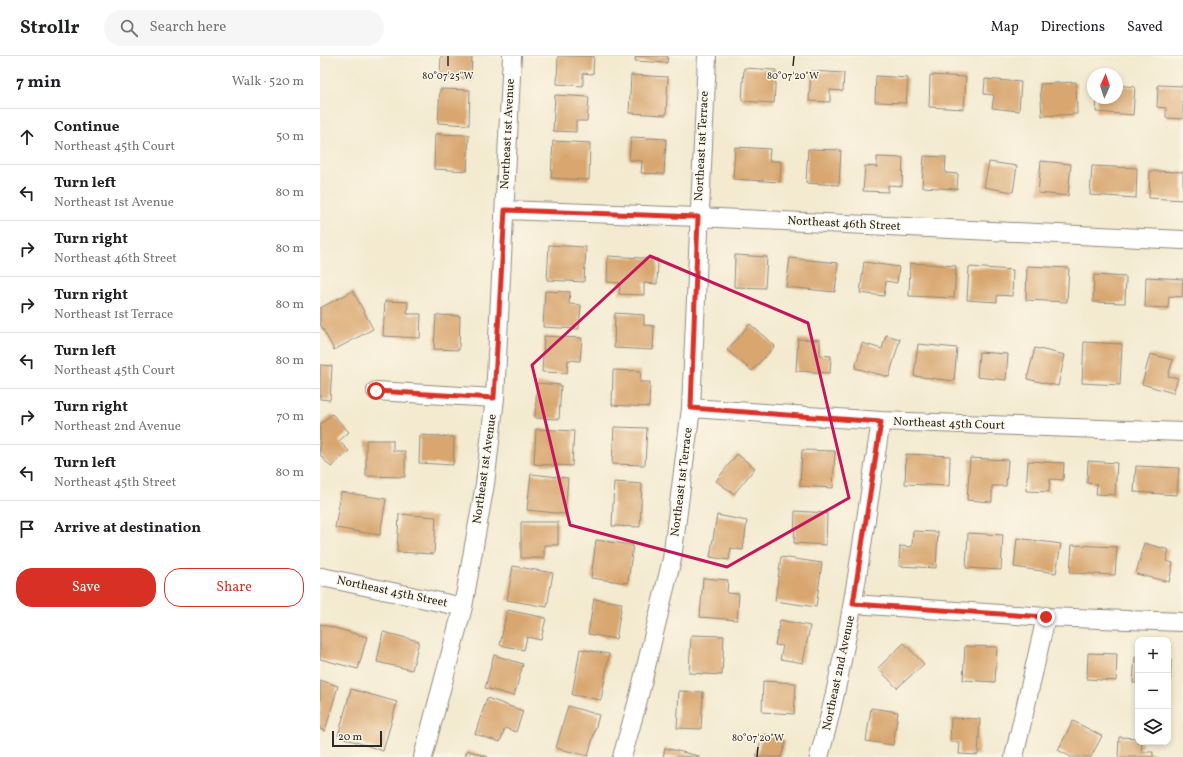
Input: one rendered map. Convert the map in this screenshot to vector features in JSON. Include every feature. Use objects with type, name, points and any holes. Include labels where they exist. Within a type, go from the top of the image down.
[{"type":"street","name":"Northeast 1st Avenue","points":[[423,757],[463,607],[485,484],[494,398],[512,56]]},
{"type":"street","name":"Northeast 1st Terrace","points":[[622,757],[637,704],[672,558],[691,408],[698,217],[707,56]]},
{"type":"street","name":"Northeast 46th Street","points":[[505,210],[698,217],[1183,240]]},
{"type":"street","points":[[376,391],[494,398]]},
{"type":"street","name":"Northeast 45th Court","points":[[691,408],[881,422],[1183,432]]},
{"type":"street","name":"Northeast 2nd Avenue","points":[[819,757],[828,724],[853,604],[881,422]]},
{"type":"street","name":"Northeast 45th Street","points":[[322,577],[463,607]]},
{"type":"street","points":[[853,604],[1046,617],[1183,622]]},
{"type":"street","points":[[1014,757],[1046,617]]},
{"type":"highlighted area","points":[[650,256],[808,323],[849,498],[727,567],[570,525],[532,365]]},
{"type":"building","points":[[441,56],[472,56],[471,79],[440,77]]},
{"type":"building","points":[[558,56],[594,56],[593,74],[583,73],[583,86],[557,84]]},
{"type":"building","points":[[636,56],[668,56],[667,63],[635,61]]},
{"type":"building","points":[[744,68],[776,70],[774,103],[742,101]]},
{"type":"building","points":[[811,71],[844,73],[843,91],[830,90],[830,102],[809,101]]},
{"type":"building","points":[[631,75],[668,77],[666,115],[629,113]]},
{"type":"building","points":[[930,75],[966,77],[964,109],[929,107]]},
{"type":"building","points":[[876,76],[908,78],[906,103],[875,102]]},
{"type":"building","points":[[985,79],[1021,82],[1019,111],[992,108],[994,95],[984,94]]},
{"type":"building","points":[[1076,82],[1077,114],[1042,116],[1040,84]]},
{"type":"building","points":[[1158,85],[1183,86],[1183,119],[1166,118],[1166,108],[1157,107]]},
{"type":"building","points":[[1123,86],[1135,87],[1133,115],[1096,112],[1097,104],[1123,104]]},
{"type":"building","points":[[440,89],[470,90],[469,125],[438,123]]},
{"type":"building","points":[[555,95],[589,97],[587,121],[576,121],[576,132],[553,131]]},
{"type":"building","points":[[435,134],[469,135],[467,171],[434,169]]},
{"type":"building","points":[[631,137],[666,139],[664,174],[641,173],[642,161],[629,160]]},
{"type":"building","points":[[553,141],[590,143],[589,180],[551,178]]},
{"type":"building","points":[[735,147],[770,149],[769,161],[781,161],[780,182],[733,179]]},
{"type":"building","points":[[808,149],[841,150],[839,185],[806,183]]},
{"type":"building","points":[[924,156],[946,157],[945,173],[958,174],[957,189],[922,187]]},
{"type":"building","points":[[877,157],[903,158],[902,186],[888,185],[888,192],[863,191],[865,166],[877,167]]},
{"type":"building","points":[[1041,161],[1071,164],[1068,196],[1038,193]]},
{"type":"building","points":[[989,162],[1017,166],[1013,192],[984,187]]},
{"type":"building","points":[[1092,166],[1137,168],[1136,198],[1090,195]]},
{"type":"building","points":[[1150,171],[1183,172],[1183,200],[1149,198]]},
{"type":"building","points":[[549,245],[586,247],[584,282],[547,280]]},
{"type":"building","points":[[735,255],[767,257],[765,288],[734,287]]},
{"type":"building","points":[[608,256],[658,259],[657,284],[644,283],[644,295],[619,294],[620,283],[607,282]]},
{"type":"building","points":[[790,258],[838,263],[835,292],[786,287]]},
{"type":"building","points":[[864,262],[899,267],[897,283],[886,281],[884,296],[860,293]]},
{"type":"building","points":[[910,263],[956,266],[954,298],[909,296]]},
{"type":"building","points":[[1027,266],[1069,268],[1067,302],[1026,300]]},
{"type":"building","points":[[969,267],[1013,270],[1012,296],[997,295],[997,302],[967,300]]},
{"type":"building","points":[[1094,275],[1126,277],[1125,303],[1093,302]]},
{"type":"building","points":[[1146,277],[1183,279],[1182,297],[1169,296],[1168,308],[1145,307]]},
{"type":"building","points":[[353,291],[373,329],[334,350],[320,324],[320,308]]},
{"type":"building","points":[[545,291],[570,292],[569,304],[581,305],[579,329],[543,327]]},
{"type":"building","points":[[385,301],[408,302],[407,314],[421,314],[420,338],[383,336]]},
{"type":"building","points":[[615,313],[644,315],[644,325],[654,326],[653,350],[614,348]]},
{"type":"building","points":[[436,315],[460,316],[459,350],[434,349]]},
{"type":"building","points":[[750,324],[775,346],[752,371],[727,350]]},
{"type":"building","points":[[886,335],[900,339],[889,377],[855,368],[862,343],[882,349]]},
{"type":"building","points":[[544,336],[582,338],[580,361],[568,360],[567,373],[542,372]]},
{"type":"building","points":[[798,339],[820,340],[820,355],[831,356],[830,373],[796,371]]},
{"type":"building","points":[[1084,342],[1122,344],[1120,385],[1082,383]]},
{"type":"building","points":[[918,344],[957,348],[954,381],[914,376]]},
{"type":"building","points":[[1035,348],[1065,355],[1058,386],[1027,379]]},
{"type":"building","points":[[979,352],[1008,354],[1006,380],[977,377]]},
{"type":"building","points":[[1150,354],[1173,360],[1168,376],[1178,378],[1173,393],[1142,384]]},
{"type":"building","points":[[320,365],[332,366],[330,400],[320,399]]},
{"type":"building","points":[[613,370],[641,371],[640,382],[650,382],[649,407],[612,405]]},
{"type":"building","points":[[537,383],[561,385],[559,419],[535,418]]},
{"type":"building","points":[[332,414],[349,432],[339,441],[349,451],[331,467],[320,455],[320,425]]},
{"type":"building","points":[[614,427],[647,428],[645,465],[612,464]]},
{"type":"building","points":[[536,429],[574,431],[572,466],[534,464]]},
{"type":"building","points":[[420,435],[454,437],[453,465],[419,463]]},
{"type":"building","points":[[366,440],[393,440],[393,451],[405,451],[405,477],[366,476]]},
{"type":"building","points":[[802,450],[835,451],[833,488],[800,486]]},
{"type":"building","points":[[737,454],[755,468],[734,494],[716,481]]},
{"type":"building","points":[[906,454],[950,456],[949,486],[905,484]]},
{"type":"building","points":[[970,458],[1008,460],[1006,486],[992,486],[992,502],[967,500]]},
{"type":"building","points":[[1028,461],[1064,463],[1063,480],[1050,479],[1049,492],[1026,491]]},
{"type":"building","points":[[1088,461],[1117,463],[1115,495],[1096,494],[1097,484],[1087,483]]},
{"type":"building","points":[[1136,466],[1179,468],[1177,495],[1134,492]]},
{"type":"building","points":[[531,474],[568,478],[565,514],[527,510]]},
{"type":"building","points":[[614,482],[642,484],[640,527],[612,526]]},
{"type":"building","points":[[341,492],[386,499],[380,535],[335,528]]},
{"type":"building","points":[[795,511],[827,513],[826,545],[794,543]]},
{"type":"building","points":[[399,514],[436,517],[434,554],[397,552]]},
{"type":"building","points":[[717,515],[747,521],[743,550],[731,548],[729,560],[710,557]]},
{"type":"building","points":[[521,522],[558,522],[558,545],[544,545],[544,558],[521,558]]},
{"type":"building","points":[[913,531],[938,532],[936,568],[899,566],[900,546],[912,547]]},
{"type":"building","points":[[968,533],[1003,535],[1001,570],[966,568]]},
{"type":"building","points":[[1017,538],[1061,544],[1056,573],[1014,567]]},
{"type":"building","points":[[596,540],[633,545],[628,583],[591,578]]},
{"type":"building","points":[[1144,543],[1169,550],[1166,561],[1173,563],[1169,582],[1136,574]]},
{"type":"building","points":[[1072,545],[1117,547],[1115,575],[1070,573]]},
{"type":"building","points":[[781,557],[822,563],[816,607],[775,601]]},
{"type":"building","points":[[513,566],[553,573],[547,607],[507,600]]},
{"type":"building","points":[[703,578],[728,580],[727,593],[739,594],[737,620],[700,617]]},
{"type":"building","points":[[594,599],[622,603],[616,639],[588,634]]},
{"type":"building","points":[[507,610],[546,618],[541,640],[527,637],[524,650],[500,645]]},
{"type":"building","points":[[780,620],[810,626],[803,663],[780,659],[783,646],[775,645]]},
{"type":"building","points":[[320,624],[367,637],[358,669],[320,659]]},
{"type":"building","points":[[383,632],[419,641],[412,670],[377,662]]},
{"type":"building","points":[[691,635],[724,636],[722,675],[689,673]]},
{"type":"building","points":[[904,643],[924,664],[897,688],[878,668]]},
{"type":"building","points":[[965,646],[997,647],[995,682],[963,680]]},
{"type":"building","points":[[580,649],[609,654],[601,700],[572,695]]},
{"type":"building","points":[[1088,653],[1117,654],[1116,681],[1087,679]]},
{"type":"building","points":[[494,655],[523,664],[514,696],[485,688]]},
{"type":"building","points":[[1135,657],[1135,683],[1133,683]]},
{"type":"building","points":[[320,680],[338,686],[325,731],[320,729]]},
{"type":"building","points":[[763,681],[796,683],[794,714],[762,712]]},
{"type":"building","points":[[351,689],[397,702],[383,751],[338,736]]},
{"type":"building","points":[[679,691],[703,692],[701,729],[677,728]]},
{"type":"building","points":[[487,698],[523,711],[516,732],[505,728],[500,742],[475,734]]},
{"type":"building","points":[[568,706],[599,715],[588,756],[556,748]]},
{"type":"building","points":[[871,708],[898,712],[893,745],[866,741]]},
{"type":"building","points":[[951,718],[980,719],[978,755],[959,754],[960,742],[950,742]]},
{"type":"building","points":[[1073,721],[1102,736],[1091,757],[1071,757],[1058,750]]},
{"type":"building","points":[[763,734],[786,741],[781,757],[756,757]]},
{"type":"building","points":[[1119,737],[1135,738],[1135,745],[1142,745],[1141,752],[1153,752],[1153,757],[1118,757]]},
{"type":"building","points":[[665,748],[699,756],[699,757],[663,757]]},
{"type":"building","points":[[467,750],[488,757],[465,757]]},
{"type":"route","points":[[376,391],[494,398],[505,210],[698,217],[691,408],[881,422],[853,604],[1046,617]]}]
